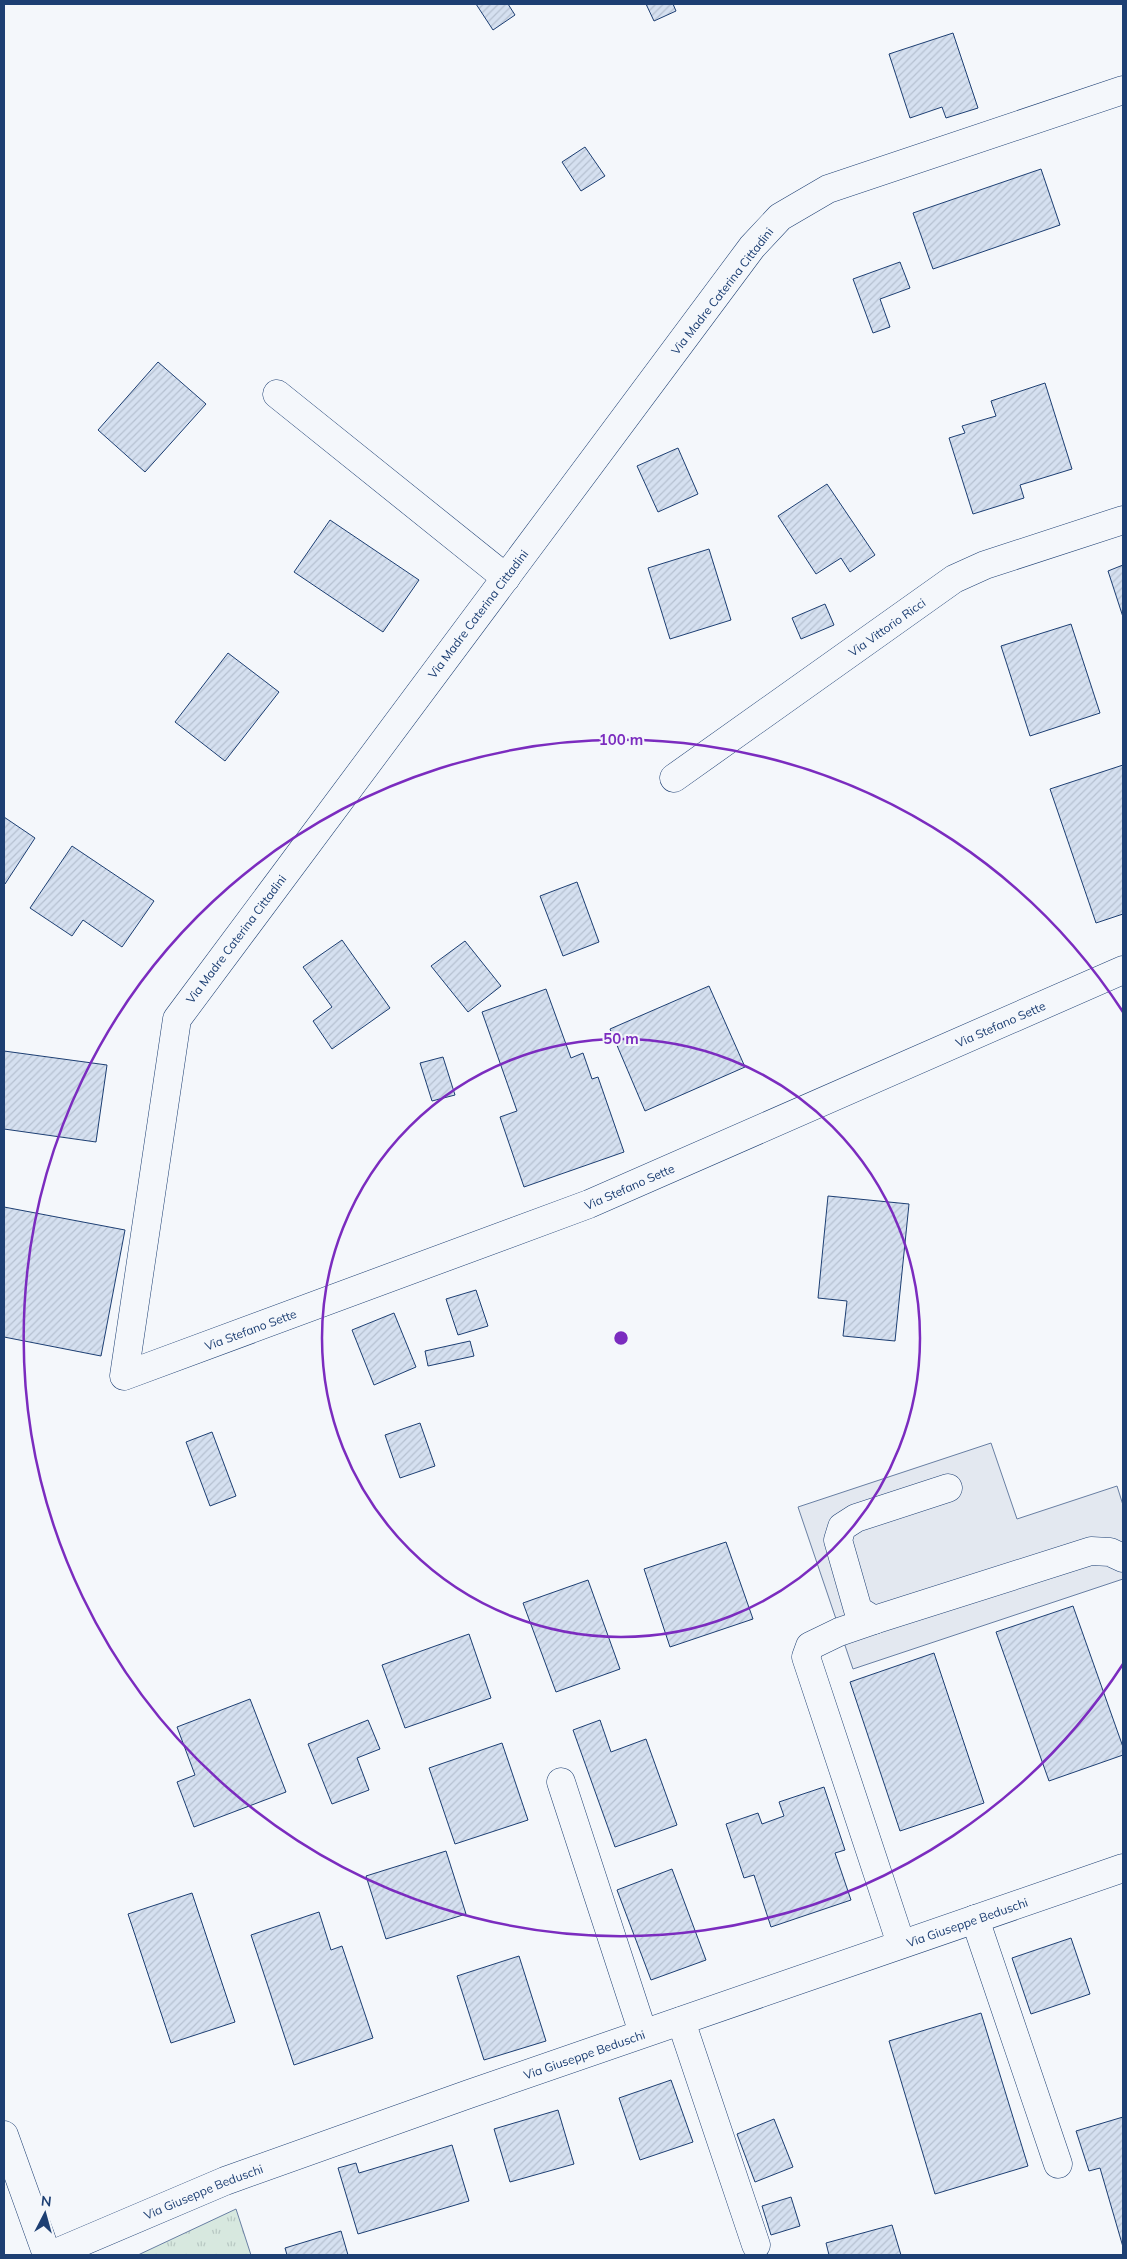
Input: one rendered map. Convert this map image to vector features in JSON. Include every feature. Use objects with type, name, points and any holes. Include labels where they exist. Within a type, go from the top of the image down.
[{"type":"street","name":"Via Madre Caterina Cittadini","points":[[124,1376],[177,1018],[752,248],[780,217],[828,189],[1123,90]]},
{"type":"street","points":[[276,394],[506,578]]},
{"type":"street","name":"Via Vittorio Ricci","points":[[674,778],[954,578],[985,565],[1123,520]]},
{"type":"street","name":"Via Stefano Sette","points":[[124,1376],[589,1204],[1123,970]]},
{"type":"street","points":[[874,1620],[858,1610],[838,1540],[842,1527],[856,1518],[948,1488]]},
{"type":"street","points":[[901,1944],[806,1657],[810,1646],[874,1620],[1091,1551],[1110,1552],[1123,1558]]},
{"type":"street","points":[[561,1782],[643,2033]]},
{"type":"street","name":"Via Giuseppe Beduschi","points":[[51,2255],[225,2181],[643,2033],[1123,1868]]},
{"type":"street","points":[[974,1919],[1058,2164]]},
{"type":"street","points":[[681,2021],[756,2245]]},
{"type":"street","points":[[4,2134],[47,2255]]},
{"type":"green space","points":[[236,2209],[251,2255],[138,2255]]},
{"type":"shaded area","points":[[991,1443],[1017,1519],[1117,1486],[1123,1505],[1123,1579],[853,1669],[798,1507]]},
{"type":"building","points":[[476,4],[508,4],[515,15],[493,30]]},
{"type":"building","points":[[646,4],[673,4],[676,11],[654,21]]},
{"type":"building","points":[[953,33],[978,108],[946,118],[942,107],[910,118],[889,54]]},
{"type":"building","points":[[585,147],[605,176],[581,191],[562,162]]},
{"type":"building","points":[[1041,169],[1060,225],[933,269],[913,213]]},
{"type":"building","points":[[900,262],[910,288],[880,299],[890,327],[873,333],[853,279]]},
{"type":"building","points":[[158,362],[206,404],[145,472],[98,430]]},
{"type":"building","points":[[1045,383],[1072,469],[1020,485],[1024,498],[973,514],[949,438],[965,433],[962,426],[996,416],[991,401]]},
{"type":"building","points":[[678,448],[698,494],[658,512],[637,466]]},
{"type":"building","points":[[827,484],[875,555],[850,572],[841,558],[816,574],[778,516]]},
{"type":"building","points":[[330,520],[419,580],[383,632],[294,572]]},
{"type":"building","points":[[709,549],[731,620],[670,639],[648,568]]},
{"type":"building","points":[[1123,565],[1123,617],[1108,571]]},
{"type":"building","points":[[825,604],[834,625],[801,639],[792,618]]},
{"type":"building","points":[[1071,624],[1100,713],[1030,736],[1001,646]]},
{"type":"building","points":[[228,653],[279,692],[225,761],[175,722]]},
{"type":"building","points":[[1123,765],[1123,914],[1096,923],[1050,789]]},
{"type":"building","points":[[4,817],[35,838],[5,884],[4,884]]},
{"type":"building","points":[[72,846],[154,901],[122,947],[83,920],[72,936],[30,908]]},
{"type":"building","points":[[577,882],[599,942],[563,956],[540,896]]},
{"type":"building","points":[[342,940],[390,1008],[332,1049],[313,1021],[332,1007],[303,967]]},
{"type":"building","points":[[465,941],[501,986],[468,1012],[431,966]]},
{"type":"building","points":[[709,986],[745,1067],[645,1111],[610,1029]]},
{"type":"building","points":[[546,989],[571,1058],[583,1053],[592,1079],[598,1077],[624,1152],[524,1187],[500,1117],[517,1111],[482,1012]]},
{"type":"building","points":[[4,1051],[107,1065],[96,1142],[4,1129]]},
{"type":"building","points":[[443,1057],[455,1095],[432,1101],[420,1063]]},
{"type":"building","points":[[828,1196],[909,1204],[895,1341],[843,1336],[847,1301],[818,1298]]},
{"type":"building","points":[[4,1207],[125,1230],[101,1356],[4,1337]]},
{"type":"building","points":[[476,1290],[488,1326],[458,1335],[446,1299]]},
{"type":"building","points":[[394,1313],[416,1367],[374,1385],[352,1330]]},
{"type":"building","points":[[470,1341],[474,1356],[428,1366],[425,1351]]},
{"type":"building","points":[[420,1423],[435,1466],[400,1478],[385,1435]]},
{"type":"building","points":[[212,1432],[236,1496],[210,1506],[186,1442]]},
{"type":"building","points":[[726,1542],[753,1619],[670,1647],[644,1569]]},
{"type":"building","points":[[588,1580],[620,1669],[556,1692],[523,1603]]},
{"type":"building","points":[[1073,1606],[1123,1747],[1123,1755],[1049,1781],[996,1632]]},
{"type":"building","points":[[469,1634],[491,1698],[405,1728],[382,1665]]},
{"type":"building","points":[[934,1653],[984,1803],[900,1831],[850,1682]]},
{"type":"building","points":[[250,1699],[286,1792],[194,1827],[177,1782],[195,1775],[177,1727]]},
{"type":"building","points":[[368,1720],[380,1749],[357,1758],[369,1790],[332,1804],[308,1744]]},
{"type":"building","points":[[600,1720],[611,1752],[646,1739],[677,1825],[615,1847],[573,1730]]},
{"type":"building","points":[[502,1743],[528,1820],[455,1844],[429,1768]]},
{"type":"building","points":[[824,1787],[845,1850],[835,1853],[851,1900],[771,1927],[754,1875],[744,1878],[726,1824],[758,1813],[762,1824],[784,1816],[779,1802]]},
{"type":"building","points":[[446,1851],[466,1914],[386,1939],[366,1876]]},
{"type":"building","points":[[672,1869],[706,1960],[651,1980],[617,1890]]},
{"type":"building","points":[[192,1893],[235,2022],[171,2043],[128,1914]]},
{"type":"building","points":[[319,1912],[331,1950],[342,1946],[373,2038],[294,2065],[251,1935]]},
{"type":"building","points":[[1071,1938],[1090,1994],[1031,2014],[1012,1958]]},
{"type":"building","points":[[519,1956],[546,2041],[484,2060],[457,1976]]},
{"type":"building","points":[[981,2013],[1028,2166],[935,2194],[889,2041]]},
{"type":"building","points":[[671,2080],[693,2142],[640,2160],[619,2098]]},
{"type":"building","points":[[558,2110],[574,2164],[510,2182],[494,2129]]},
{"type":"building","points":[[1123,2117],[1123,2247],[1100,2168],[1089,2171],[1076,2131]]},
{"type":"building","points":[[774,2119],[793,2167],[755,2182],[737,2134]]},
{"type":"building","points":[[452,2145],[469,2201],[358,2234],[338,2168],[356,2163],[359,2173]]},
{"type":"building","points":[[791,2197],[800,2226],[771,2235],[762,2206]]},
{"type":"building","points":[[892,2225],[901,2255],[829,2255],[826,2243]]},
{"type":"building","points":[[341,2231],[348,2255],[287,2255],[285,2248]]}]
